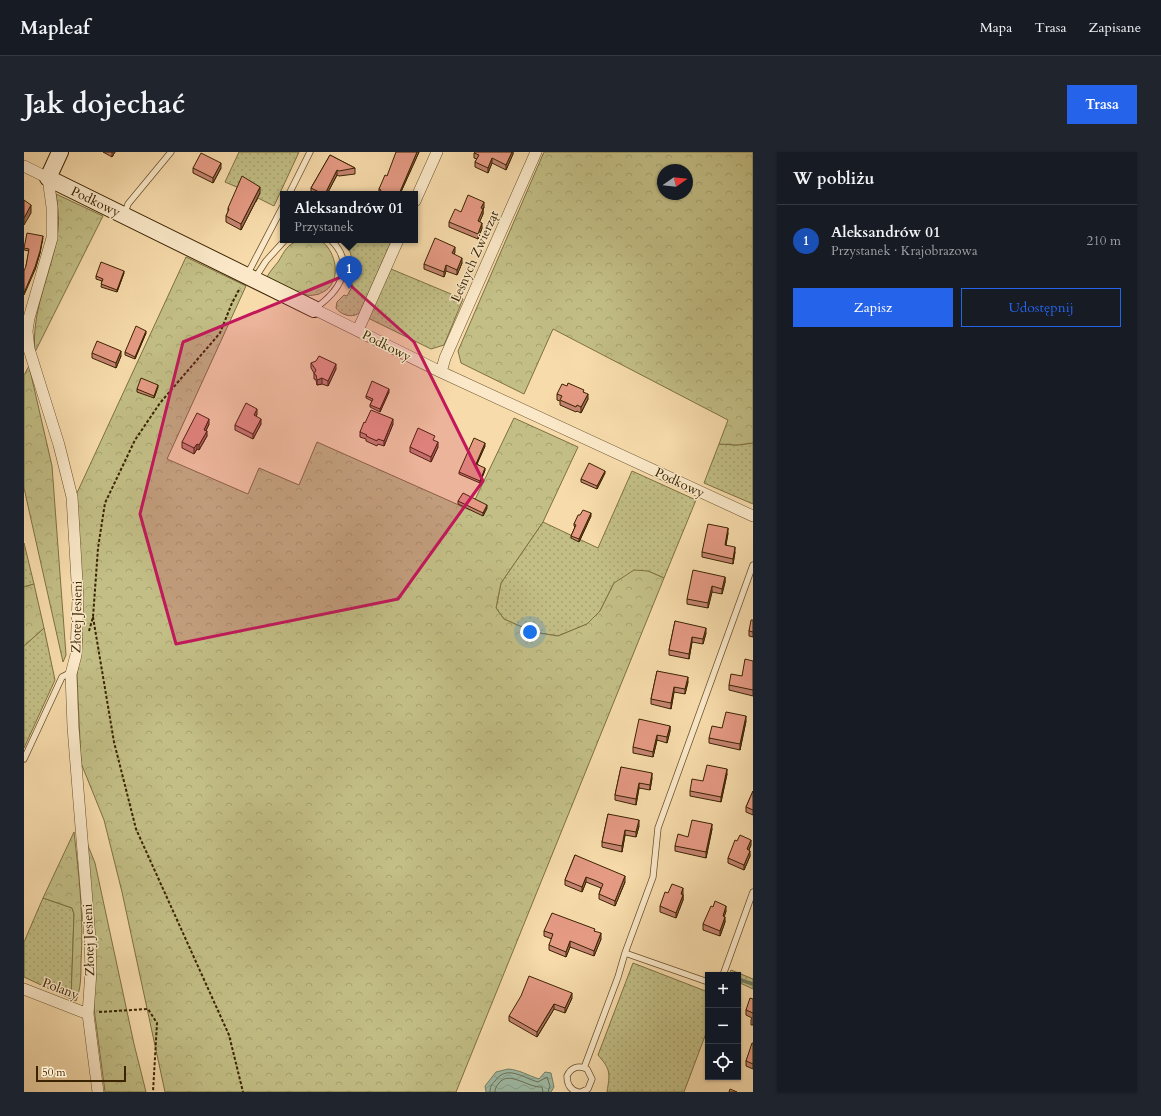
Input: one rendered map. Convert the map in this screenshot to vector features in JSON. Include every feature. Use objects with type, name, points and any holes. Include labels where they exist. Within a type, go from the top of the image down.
[{"type":"street","points":[[48,178],[60,152]]},
{"type":"street","points":[[418,194],[437,152]]},
{"type":"street","name":"Leśnych Zwierząt","points":[[441,372],[445,358],[536,152]]},
{"type":"street","name":"Podkowy","points":[[24,166],[124,216],[251,276],[441,372],[753,516]]},
{"type":"street","name":"Złotej Jesieni","points":[[48,178],[52,206],[52,238],[29,318],[27,348],[59,444],[72,497],[78,598],[76,655],[71,674],[75,765],[90,939],[91,971],[88,1014],[98,1092]]},
{"type":"street","points":[[358,330],[397,243]]},
{"type":"street","name":"Polany","points":[[24,989],[88,1014]]},
{"type":"lane","points":[[124,216],[128,204],[171,152]]},
{"type":"lane","points":[[290,191],[310,152]]},
{"type":"lane","points":[[251,276],[280,213]]},
{"type":"lane","points":[[251,276],[282,243]]},
{"type":"lane","points":[[314,308],[324,302],[336,290],[343,275],[342,258],[339,250],[333,243]]},
{"type":"lane","points":[[584,1068],[653,877],[658,828],[753,565]]},
{"type":"lane","points":[[24,759],[62,677],[71,674]]},
{"type":"lane","points":[[724,972],[753,892]]},
{"type":"lane","points":[[625,953],[705,981]]},
{"type":"lane","points":[[576,1067],[584,1068],[590,1072],[592,1079],[592,1082],[588,1088],[579,1092],[574,1091],[568,1085],[567,1076],[569,1072],[576,1067]]},
{"type":"path","points":[[87,636],[93,617],[98,548],[105,503],[135,440],[160,403],[220,333],[232,303],[251,276]]},
{"type":"path","points":[[93,617],[114,742],[136,829],[229,1035],[242,1092]]},
{"type":"path","points":[[88,1014],[148,1009],[157,1023],[153,1092]]},
{"type":"highlighted area","points":[[341,277],[414,342],[483,481],[398,599],[176,644],[140,514],[183,342]]},
{"type":"green space","points":[[239,152],[299,152],[274,206],[258,198],[256,202],[239,188],[225,182]]},
{"type":"green space","points":[[544,152],[753,152],[753,443],[737,445],[719,444],[728,420],[553,329],[524,394],[461,363],[458,351]]},
{"type":"green space","points":[[56,194],[103,216],[35,352],[38,308],[54,252],[58,232]]},
{"type":"green space","points":[[324,243],[326,245],[332,255],[335,274],[334,280],[325,291],[314,295],[303,294],[267,277],[286,249],[292,244]]},
{"type":"green space","points":[[346,243],[391,243],[360,312],[351,316],[344,314],[336,308],[337,302],[344,295],[347,296],[353,285],[350,283],[352,261]]},
{"type":"green space","points":[[186,257],[246,286],[167,459],[248,494],[259,468],[299,485],[317,442],[470,510],[514,418],[578,447],[543,522],[501,583],[496,608],[504,619],[533,632],[558,636],[587,624],[600,611],[614,583],[634,570],[648,571],[664,578],[456,1092],[165,1092],[122,892],[104,820],[81,763],[77,675],[82,641],[76,495]]},
{"type":"green space","points":[[391,269],[463,299],[444,345],[431,349],[368,318]]},
{"type":"green space","points":[[29,366],[52,466],[66,655],[63,662],[24,488],[24,375]]},
{"type":"green space","points":[[753,443],[753,504],[704,483],[719,444],[737,445]]},
{"type":"green space","points":[[632,471],[696,500],[664,578],[648,571],[614,583],[600,611],[587,624],[558,636],[533,632],[504,619],[496,608],[501,583],[543,522],[598,548]]},
{"type":"green space","points":[[24,543],[34,584],[24,587]]},
{"type":"green space","points":[[34,584],[44,628],[24,646],[24,587]]},
{"type":"green space","points":[[44,628],[55,680],[24,748],[24,646]]},
{"type":"green space","points":[[74,832],[82,929],[80,982],[76,1001],[71,999],[74,914],[72,908],[43,898]]},
{"type":"green space","points":[[87,843],[95,863],[134,1044],[146,1092],[105,1092],[94,1008]]},
{"type":"green space","points":[[43,898],[72,908],[74,914],[71,999],[24,977],[24,942]]},
{"type":"green space","points":[[633,963],[705,991],[705,1036],[684,1092],[607,1092],[609,1076],[605,1064],[598,1055]]},
{"type":"green space","points":[[741,974],[753,979],[753,989],[741,983]]},
{"type":"water","points":[[508,1069],[539,1079],[545,1072],[551,1073],[554,1087],[551,1092],[486,1092],[485,1086],[496,1072]]},
{"type":"building","points":[[396,152],[417,152],[400,191],[380,191],[379,189],[385,175],[387,176]]},
{"type":"building","points":[[512,152],[506,165],[492,158],[488,168],[475,162],[479,155],[474,153]]},
{"type":"building","points":[[201,153],[221,163],[213,178],[193,168]]},
{"type":"building","points":[[330,155],[355,168],[339,171],[337,170],[326,191],[317,191],[311,188]]},
{"type":"building","points":[[242,176],[260,187],[241,224],[226,216]]},
{"type":"building","points":[[468,195],[484,202],[478,221],[482,223],[478,234],[449,222],[455,209],[461,212]]},
{"type":"building","points":[[24,200],[31,205],[24,218]]},
{"type":"building","points":[[27,233],[43,236],[35,267],[24,293],[24,271],[29,249],[24,248]]},
{"type":"building","points":[[435,238],[455,247],[452,253],[462,258],[457,270],[446,265],[444,272],[424,264]]},
{"type":"building","points":[[101,262],[124,271],[117,290],[101,284],[103,279],[96,276]]},
{"type":"building","points":[[136,326],[146,331],[135,357],[125,352]]},
{"type":"building","points":[[97,341],[121,351],[116,363],[92,353]]},
{"type":"building","points":[[319,356],[336,364],[328,381],[322,378],[317,380],[316,375],[314,374],[316,370],[311,363],[316,361]]},
{"type":"building","points":[[141,378],[158,385],[154,396],[137,389]]},
{"type":"building","points":[[372,381],[389,389],[380,409],[370,405],[373,399],[366,396]]},
{"type":"building","points":[[568,383],[584,390],[583,392],[588,394],[581,407],[577,405],[576,407],[560,400],[562,396],[557,394],[562,384],[567,386]]},
{"type":"building","points":[[246,403],[257,409],[254,415],[261,419],[253,434],[235,425]]},
{"type":"building","points":[[371,410],[393,419],[384,441],[378,439],[377,441],[360,432]]},
{"type":"building","points":[[197,413],[209,419],[204,430],[207,431],[199,445],[197,444],[194,448],[182,442]]},
{"type":"building","points":[[418,428],[435,436],[433,440],[438,442],[431,457],[410,447]]},
{"type":"building","points":[[474,438],[485,443],[476,464],[485,468],[480,481],[459,472]]},
{"type":"building","points":[[589,463],[605,471],[597,486],[581,479]]},
{"type":"building","points":[[463,493],[487,505],[483,513],[458,501]]},
{"type":"building","points":[[583,510],[591,513],[579,539],[571,536],[576,525],[574,524],[578,515],[580,515]]},
{"type":"building","points":[[708,524],[728,528],[725,545],[735,547],[733,559],[702,552]]},
{"type":"building","points":[[693,570],[725,577],[722,589],[712,586],[708,603],[687,599]]},
{"type":"building","points":[[751,620],[753,620],[753,632],[749,631]]},
{"type":"building","points":[[675,621],[706,628],[703,639],[692,637],[689,654],[669,650]]},
{"type":"building","points":[[745,659],[753,661],[753,690],[729,685],[731,674],[742,676]]},
{"type":"building","points":[[657,671],[688,677],[685,689],[674,687],[671,703],[651,699]]},
{"type":"building","points":[[726,712],[746,716],[740,744],[709,738],[712,726],[722,728]]},
{"type":"building","points":[[639,719],[670,726],[667,737],[657,735],[653,752],[633,747]]},
{"type":"building","points":[[707,765],[727,769],[721,797],[690,791],[692,779],[703,781]]},
{"type":"building","points":[[621,767],[652,773],[650,785],[639,783],[636,799],[615,795]]},
{"type":"building","points":[[753,791],[753,810],[746,807]]},
{"type":"building","points":[[608,814],[639,820],[636,832],[625,830],[622,846],[602,842]]},
{"type":"building","points":[[692,820],[712,824],[706,852],[675,846],[678,834],[688,837]]},
{"type":"building","points":[[740,835],[751,840],[747,849],[750,851],[744,865],[728,858],[735,840],[737,841]]},
{"type":"building","points":[[575,855],[625,876],[615,901],[599,894],[603,884],[594,880],[586,877],[582,887],[565,880]]},
{"type":"building","points":[[672,884],[683,888],[681,894],[683,895],[676,913],[660,906],[665,892],[668,893]]},
{"type":"building","points":[[715,901],[726,906],[723,916],[725,917],[720,931],[703,924],[711,906],[713,907]]},
{"type":"building","points":[[552,913],[595,929],[594,931],[601,933],[594,951],[570,941],[566,952],[549,945],[553,934],[544,931]]},
{"type":"building","points":[[529,976],[572,993],[565,1008],[554,1004],[537,1032],[509,1016],[521,996]]},
{"type":"building","points":[[750,998],[753,999],[753,1013],[746,1010]]},
{"type":"building","points":[[753,1043],[753,1064],[746,1061]]},
{"type":"building","points":[[730,1089],[737,1092],[729,1092]]},
{"type":"waterway","points":[[741,980],[753,984]]},
{"type":"place","name":"Aleksandrów 01","points":[[349,289]]}]
